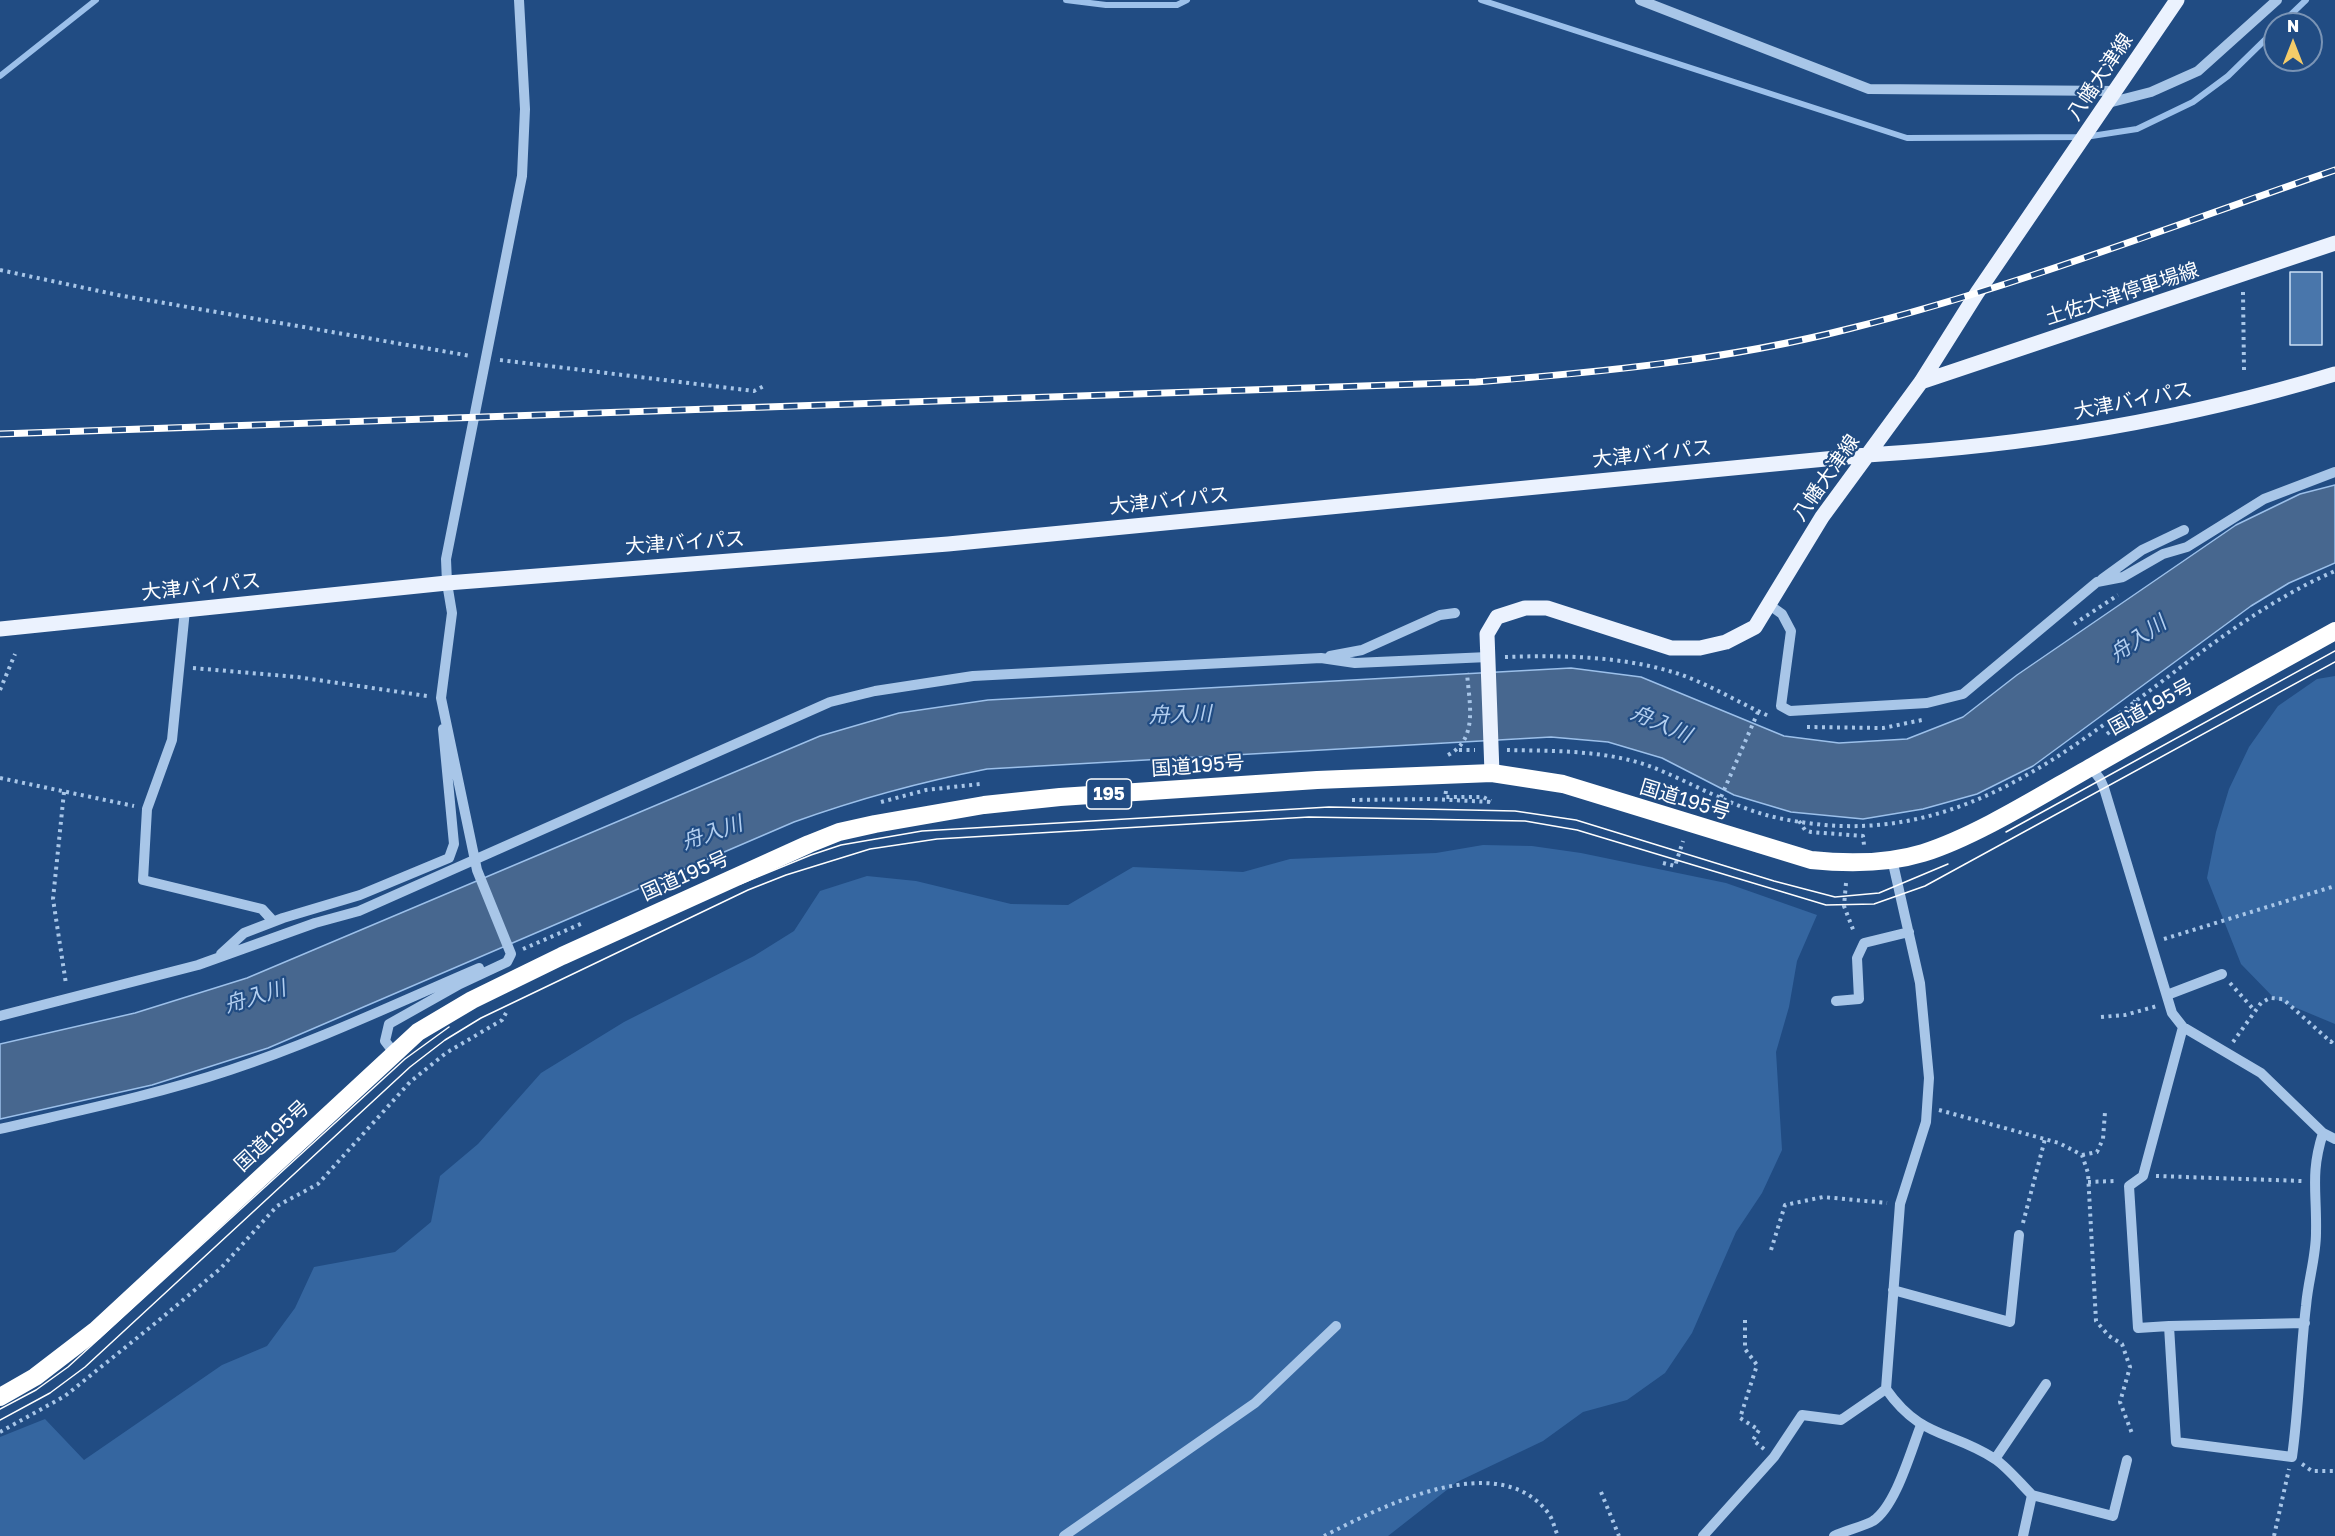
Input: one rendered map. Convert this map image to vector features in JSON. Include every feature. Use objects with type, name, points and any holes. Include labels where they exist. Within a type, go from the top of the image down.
[{"type":"highway","name":"国道195号","points":[[0,1397],[35,1377],[95,1331],[418,1032],[479,996],[839,832],[937,811],[1060,797],[1317,780],[1492,774],[1563,784],[1811,860],[1840,864],[1892,859],[1923,853],[1953,841],[2335,631]]},
{"type":"main road","name":"八幡大津線","points":[[1492,774],[1487,634],[1497,617],[1525,608],[1547,608],[1671,648],[1700,648],[1726,642],[1755,627],[1822,517],[1921,382],[1977,293],[2113,97],[2176,0]]},
{"type":"main road","name":"土佐大津停車場線","points":[[1921,382],[2335,243]]},
{"type":"main road","name":"大津バイパス","points":[[0,629],[447,583],[960,543],[1867,455],[1923,452],[2092,432],[2262,396],[2335,374]]},
{"type":"street","points":[[219,957],[244,933],[273,921],[360,896],[449,858],[454,844],[442,743],[442,703],[452,613],[446,559],[522,176],[525,109],[519,0]]},
{"type":"street","points":[[1640,0],[1869,89],[2113,97],[2151,92],[2198,71],[2277,0]]},
{"type":"street","points":[[2097,582],[2123,577],[2163,554],[2187,547],[2264,499],[2335,472]]},
{"type":"street","points":[[1768,604],[1782,614],[1791,631],[1781,706],[1790,711],[1927,703],[1962,694],[2097,582],[2142,550],[2184,530]]},
{"type":"street","points":[[185,610],[172,740],[147,808],[144,880],[262,909],[273,921]]},
{"type":"street","points":[[0,1016],[219,957],[315,923],[360,911],[830,702],[875,691],[973,676],[1321,658],[1362,650],[1440,615],[1455,613]]},
{"type":"street","points":[[1321,658],[1355,663],[1488,661]]},
{"type":"street","points":[[395,1054],[385,1041],[389,1024],[460,984],[507,963],[510,951],[477,870],[442,703]]},
{"type":"street","points":[[2091,767],[2104,788],[2172,1013],[2183,1028],[2261,1073],[2323,1133],[2335,1139]]},
{"type":"street","points":[[1892,859],[1920,983],[1929,1078],[1926,1122],[1900,1204],[1886,1389],[1901,1410],[1921,1425],[1995,1459],[2032,1495],[2113,1516],[2127,1460]]},
{"type":"street","points":[[1836,1001],[1859,999],[1857,958],[1864,943],[1909,932]]},
{"type":"street","points":[[0,1129],[135,1098],[230,1070],[298,1046],[510,951]]},
{"type":"street","points":[[2168,999],[2222,974]]},
{"type":"street","points":[[2183,1028],[2144,1176],[2129,1186],[2138,1328],[2304,1323]]},
{"type":"street","points":[[2169,1326],[2176,1442],[2292,1457],[2298,1414],[2304,1323],[2316,1233],[2315,1160],[2323,1133]]},
{"type":"street","points":[[1893,1290],[2010,1322],[2019,1235]]},
{"type":"street","points":[[1064,1536],[1255,1403],[1336,1326]]},
{"type":"street","points":[[1995,1459],[2046,1384]]},
{"type":"street","points":[[1703,1536],[1774,1457],[1802,1415],[1841,1419],[1886,1389]]},
{"type":"street","points":[[1834,1536],[1873,1521],[1886,1506],[1897,1486],[1921,1425]]},
{"type":"street","points":[[2023,1536],[2032,1495]]},
{"type":"path","points":[[0,270],[118,295],[487,359],[754,391],[764,386]]},
{"type":"path","points":[[2242,276],[2244,370]]},
{"type":"path","points":[[1458,750],[1492,746],[1599,755],[1650,766],[1765,815],[1834,825],[1889,823],[1930,816],[1969,804],[2025,777],[2057,757],[2275,600],[2335,571]]},
{"type":"path","points":[[2070,627],[2119,594]]},
{"type":"path","points":[[0,690],[15,654]]},
{"type":"path","points":[[1488,661],[1547,655],[1644,666],[1680,675],[1776,720]]},
{"type":"path","points":[[1462,745],[1470,729],[1467,666]]},
{"type":"path","points":[[180,667],[297,677],[442,703]]},
{"type":"path","points":[[1721,795],[1758,712]]},
{"type":"path","points":[[1802,727],[1883,729],[1931,717]]},
{"type":"path","points":[[0,778],[147,808]]},
{"type":"path","points":[[64,792],[53,899],[68,998]]},
{"type":"path","points":[[1445,797],[1483,797],[1492,802]]},
{"type":"path","points":[[1663,863],[1675,866],[1683,841]]},
{"type":"path","points":[[1846,883],[1844,906],[1861,950]]},
{"type":"path","points":[[2152,943],[2335,886]]},
{"type":"path","points":[[2222,974],[2255,1011]]},
{"type":"path","points":[[2225,1053],[2255,1011],[2270,998],[2283,999],[2331,1042],[2335,1038]]},
{"type":"path","points":[[2101,1017],[2125,1015],[2168,999]]},
{"type":"path","points":[[0,1432],[65,1396],[158,1321],[220,1268],[277,1206],[318,1184],[410,1082],[446,1053],[502,1020],[506,1013]]},
{"type":"path","points":[[1927,1106],[2045,1139],[2082,1155],[2097,1152],[2103,1139],[2105,1112]]},
{"type":"path","points":[[2019,1235],[2045,1139]]},
{"type":"path","points":[[2082,1155],[2088,1173],[2096,1321],[2109,1336],[2122,1344],[2130,1367],[2120,1402],[2133,1436]]},
{"type":"path","points":[[2144,1176],[2314,1181]]},
{"type":"path","points":[[1771,1250],[1785,1205],[1823,1197],[1900,1204]]},
{"type":"path","points":[[1745,1320],[1745,1349],[1757,1365],[1740,1418],[1759,1430],[1753,1440],[1774,1457]]},
{"type":"path","points":[[2274,1536],[2292,1457],[2312,1471],[2335,1472]]},
{"type":"path","points":[[1324,1536],[1384,1505],[1431,1490],[1483,1482],[1504,1484],[1523,1492],[1550,1515],[1557,1536]]},
{"type":"path","points":[[1601,1492],[1619,1536]]},
{"type":"shaded area","points":[[2335,676],[2335,1024],[2275,999],[2241,964],[2207,878],[2216,832],[2229,789],[2249,747],[2278,706],[2317,679]]},
{"type":"shaded area","points":[[1483,845],[1532,846],[1581,853],[1726,883],[1817,915],[1797,961],[1789,1007],[1776,1052],[1782,1150],[1762,1193],[1736,1232],[1692,1333],[1665,1373],[1627,1400],[1583,1412],[1543,1441],[1457,1482],[1388,1536],[0,1536],[0,1437],[45,1419],[84,1460],[222,1365],[267,1346],[295,1308],[314,1267],[395,1252],[431,1222],[440,1176],[478,1144],[541,1073],[624,1022],[754,956],[794,931],[820,891],[867,876],[916,881],[1011,904],[1068,905],[1133,867],[1243,872],[1290,859],[1436,853]]},
{"type":"water","name":"舟入川","points":[[2335,485],[2335,563],[2289,583],[2251,606],[2033,766],[1977,794],[1923,809],[1863,819],[1791,812],[1734,795],[1662,758],[1608,742],[1551,737],[987,769],[889,792],[794,822],[268,1048],[152,1085],[0,1119],[0,1044],[135,1013],[247,978],[820,736],[899,713],[988,700],[1571,668],[1641,677],[1784,736],[1839,743],[1907,739],[1963,717],[2017,675],[2236,525],[2300,494]]},
{"type":"building","points":[[2290,272],[2322,272],[2322,345],[2290,345]]},
{"type":"waterway","points":[[0,76],[96,0]]},
{"type":"waterway","points":[[1066,0],[1106,5],[1177,5],[1187,0]]},
{"type":"waterway","points":[[1481,0],[1907,138],[2085,137],[2137,129],[2193,102],[2228,76],[2263,42]]},
{"type":"waterway","points":[[2294,12],[2306,0]]},
{"type":"tram line","points":[[2006,832],[2335,651]]},
{"type":"tram line","points":[[0,1420],[50,1393],[85,1367],[410,1067],[445,1040],[481,1018],[748,890],[786,875],[870,849],[937,839],[1309,817],[1525,821],[1577,830],[1826,905],[1874,904],[1925,886],[2335,662]]},
{"type":"tram line","points":[[740,884],[841,845],[922,831],[1329,807],[1515,811],[1576,820],[1774,881],[1835,897],[1879,893],[1948,864]]},
{"type":"tram line","points":[[0,1409],[36,1390],[68,1367],[405,1059],[449,1027]]},
{"type":"railway","points":[[0,434],[1476,382],[1617,369],[1756,349],[1910,313],[2093,255],[2335,170]]}]
